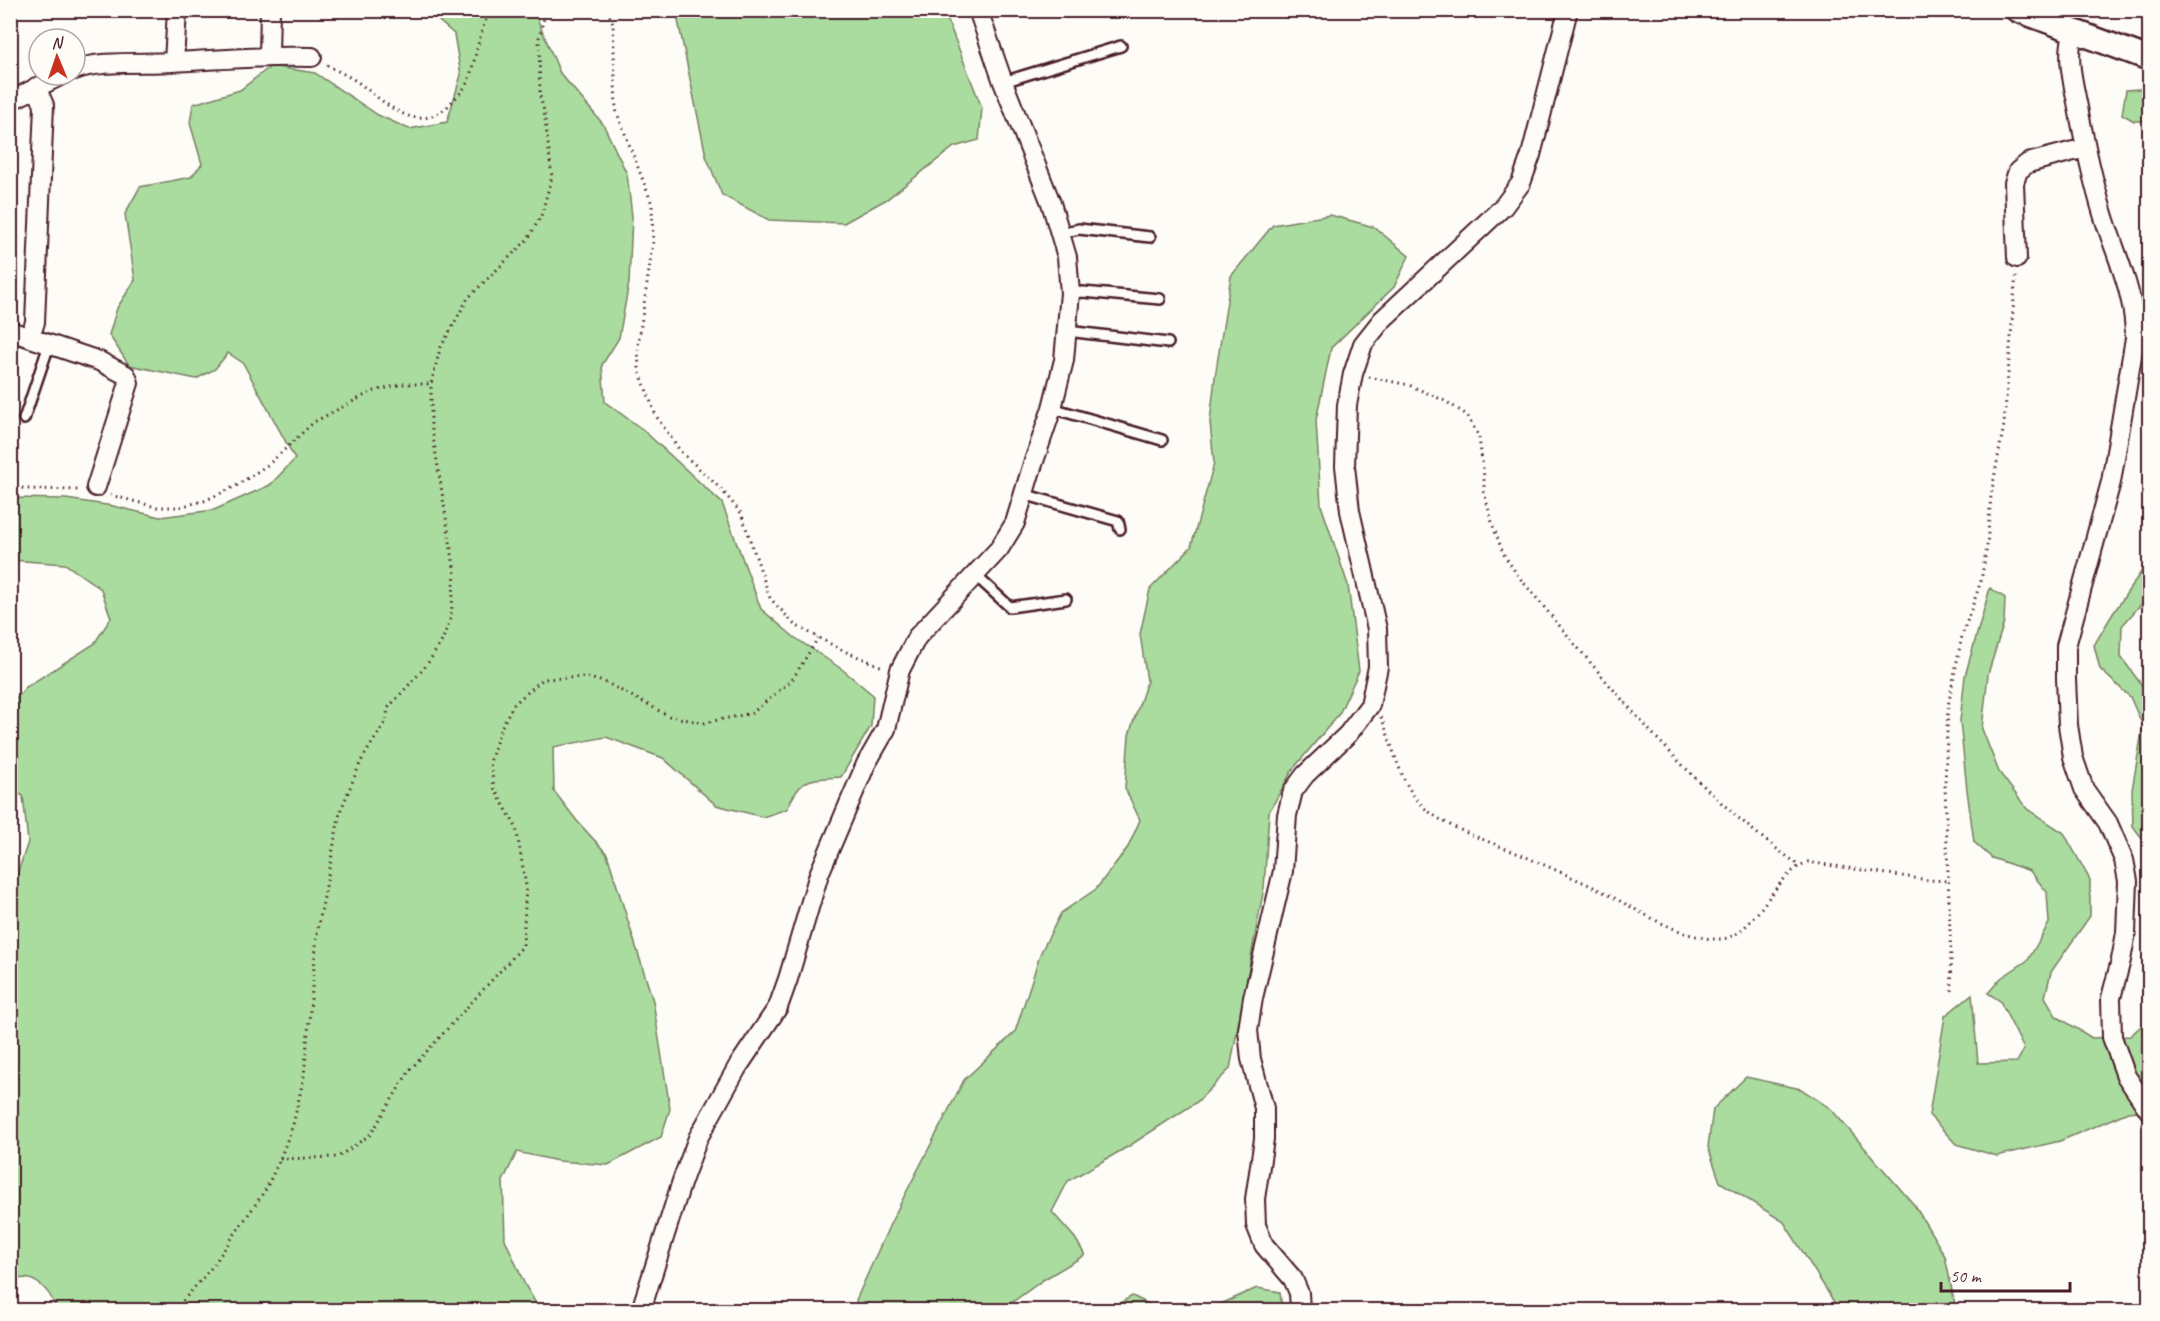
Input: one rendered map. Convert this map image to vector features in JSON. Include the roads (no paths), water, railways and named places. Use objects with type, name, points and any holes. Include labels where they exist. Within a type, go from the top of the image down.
[{"type":"street","points":[[174,62],[177,10]]},
{"type":"street","points":[[269,55],[270,10]]},
{"type":"street","points":[[641,1311],[698,1138],[731,1077],[777,1007],[788,979],[819,874],[866,764],[886,729],[900,670],[917,637],[999,549],[1010,532],[1053,408],[1064,360],[1067,330],[1070,293],[1067,257],[1051,203],[1003,82],[978,10]]},
{"type":"street","points":[[1300,1311],[1299,1293],[1293,1279],[1264,1245],[1256,1225],[1255,1199],[1264,1139],[1264,1108],[1251,1059],[1248,1030],[1253,998],[1283,871],[1287,815],[1293,791],[1305,775],[1348,734],[1370,705],[1378,667],[1377,629],[1350,511],[1345,466],[1347,405],[1353,374],[1363,344],[1382,320],[1503,207],[1521,183],[1532,155],[1568,10]]},
{"type":"street","points":[[2017,10],[2061,21],[2150,59]]},
{"type":"street","points":[[2061,21],[2069,45],[2085,148],[2103,215],[2129,286],[2135,316],[2135,338],[2111,482],[2066,646],[2068,725],[2073,757],[2084,789],[2108,823],[2124,860],[2128,881],[2126,933],[2110,998],[2112,1036],[2126,1077],[2150,1112]]},
{"type":"street","points":[[87,68],[269,55],[312,57]]},
{"type":"street","points":[[10,101],[36,87],[44,105],[35,321],[30,338]]},
{"type":"street","points":[[2017,258],[2014,183],[2018,171],[2028,163],[2085,148]]},
{"type":"street","points":[[10,331],[99,361],[126,375],[129,383],[94,490]]},
{"type":"lane","points":[[1003,82],[1121,46]]},
{"type":"lane","points":[[1060,233],[1079,229],[1150,237]]},
{"type":"lane","points":[[1070,293],[1083,292],[1160,299]]},
{"type":"lane","points":[[1067,330],[1168,343]]},
{"type":"lane","points":[[24,418],[49,345]]},
{"type":"lane","points":[[1053,408],[1162,440]]},
{"type":"lane","points":[[1023,494],[1118,521],[1120,529]]},
{"type":"lane","points":[[975,575],[1010,607],[1066,599]]}]
